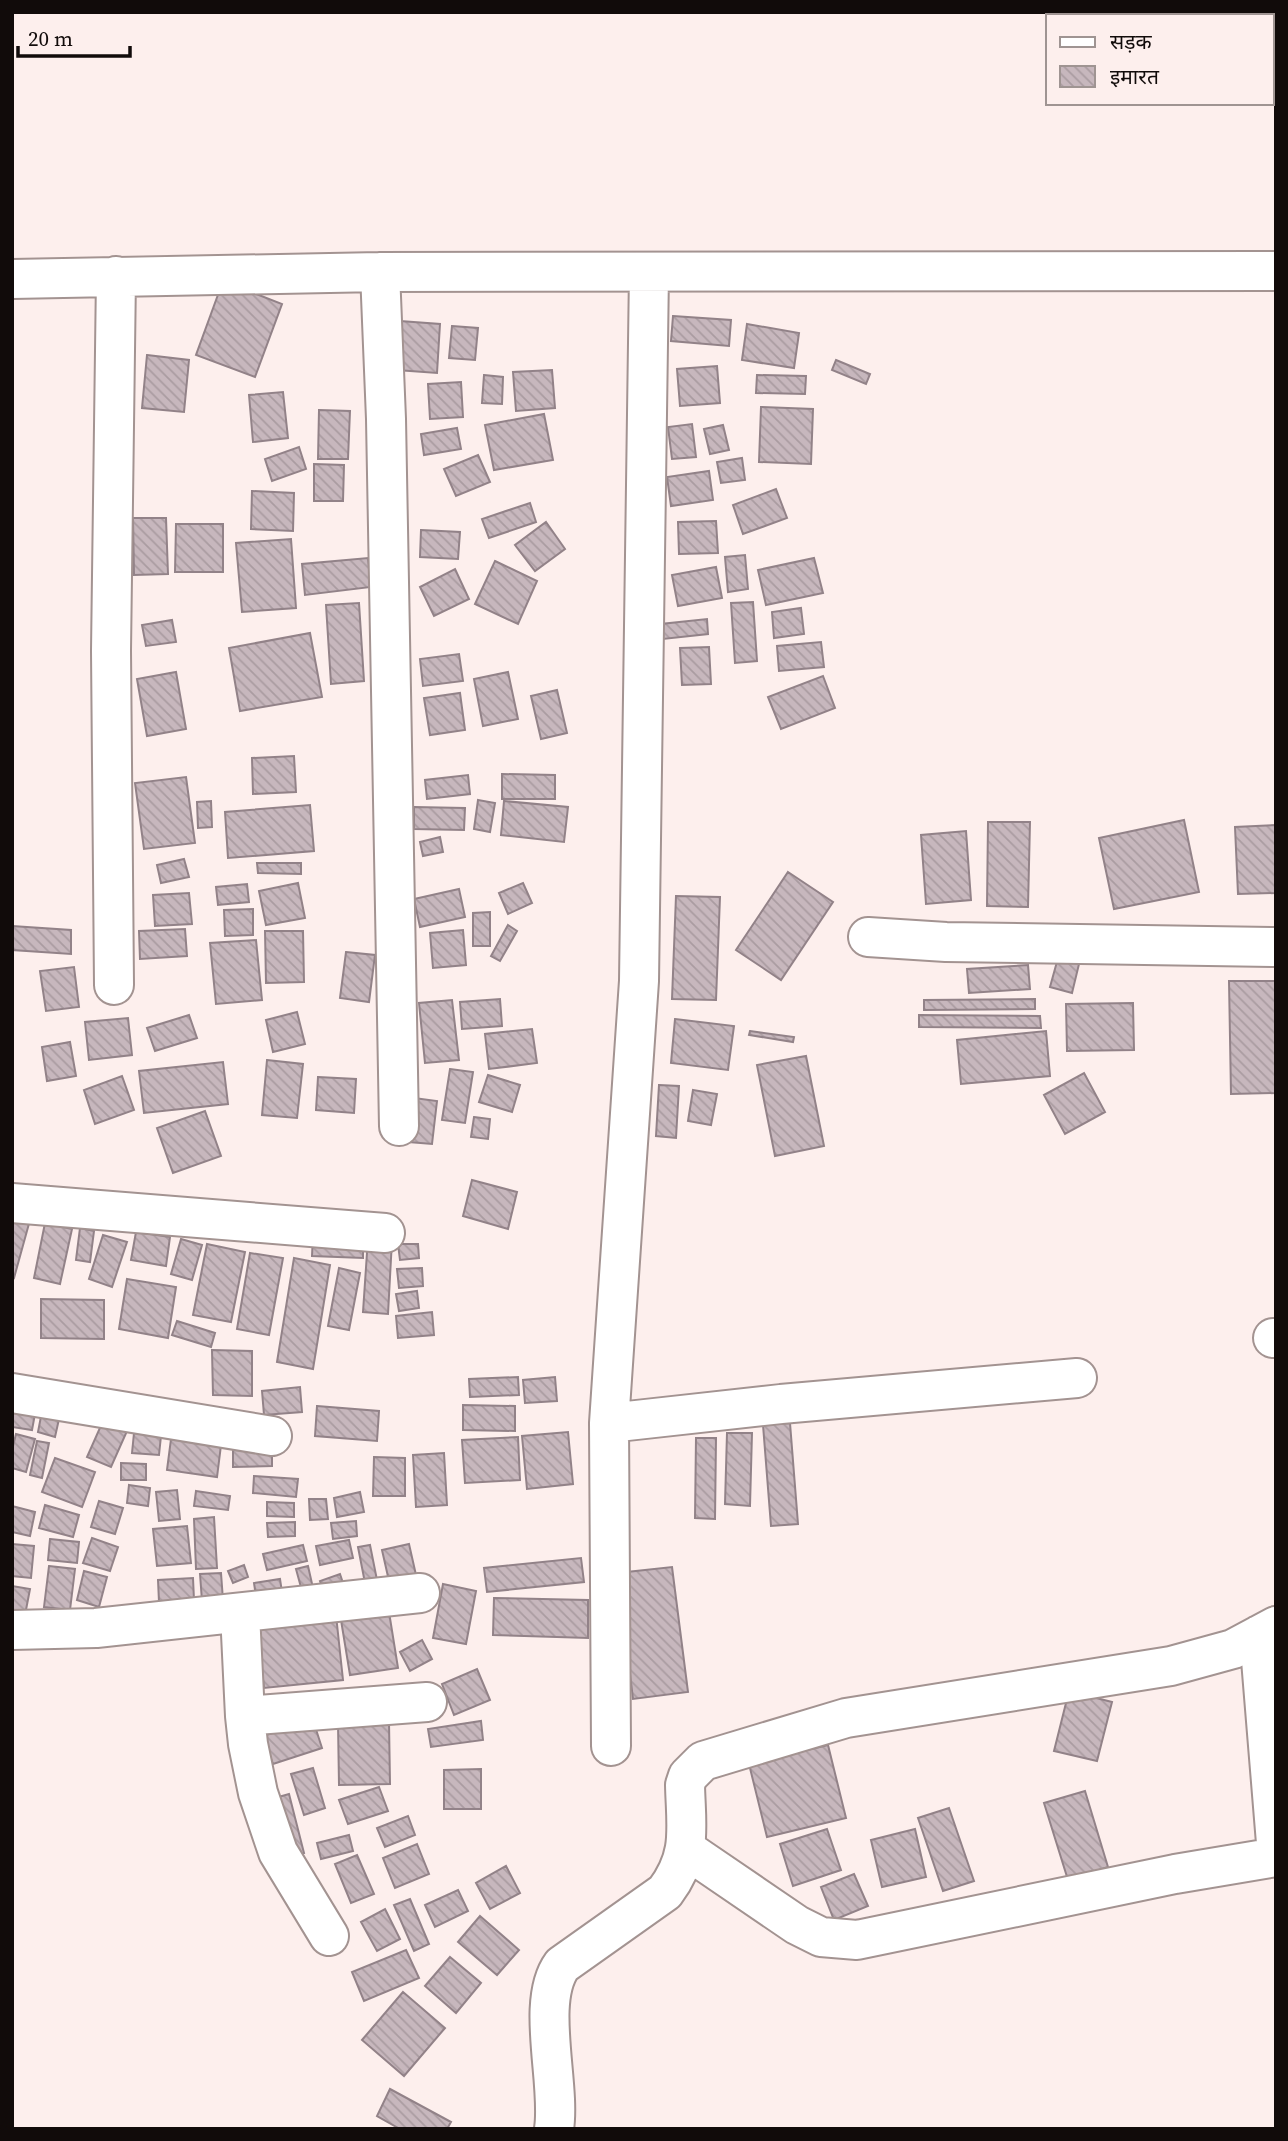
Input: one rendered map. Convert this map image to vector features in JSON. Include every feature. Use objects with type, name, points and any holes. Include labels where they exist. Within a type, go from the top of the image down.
[{"type":"street","points":[[12,279],[380,272],[1276,271]]},
{"type":"street","points":[[380,272],[386,419],[399,1126]]},
{"type":"street","points":[[611,1746],[609,1423],[639,981],[649,272]]},
{"type":"street","points":[[114,985],[111,651],[116,276]]},
{"type":"street","points":[[868,937],[946,942],[1276,947]]},
{"type":"street","points":[[12,1203],[385,1233]]},
{"type":"street","points":[[609,1423],[781,1404],[1077,1378]]},
{"type":"street","points":[[12,1393],[272,1436]]},
{"type":"street","points":[[12,1630],[96,1628],[420,1593]]},
{"type":"street","points":[[240,1613],[245,1716],[258,1793],[278,1852],[329,1936]]},
{"type":"street","points":[[554,2129],[550,2019],[555,1975],[562,1965],[665,1892],[676,1878],[687,1850],[685,1785],[695,1768],[703,1761],[718,1755],[846,1718],[1171,1666],[1233,1649],[1268,1630],[1276,1843]]},
{"type":"street","points":[[245,1716],[427,1702]]},
{"type":"street","points":[[687,1850],[797,1926],[821,1937],[857,1940],[1175,1874],[1276,1857]]},
{"type":"building","points":[[223,281],[282,304],[255,377],[196,355]]},
{"type":"building","points":[[673,316],[731,320],[729,346],[671,341]]},
{"type":"building","points":[[400,321],[440,324],[437,373],[397,370]]},
{"type":"building","points":[[747,324],[799,333],[794,368],[742,360]]},
{"type":"building","points":[[452,326],[478,328],[475,360],[449,358]]},
{"type":"building","points":[[147,355],[189,360],[184,412],[142,408]]},
{"type":"building","points":[[836,360],[870,374],[866,384],[832,370]]},
{"type":"building","points":[[717,366],[720,403],[680,406],[677,369]]},
{"type":"building","points":[[552,370],[555,408],[516,411],[513,372]]},
{"type":"building","points":[[484,375],[503,377],[502,404],[482,403]]},
{"type":"building","points":[[757,375],[806,376],[805,394],[756,393]]},
{"type":"building","points":[[461,382],[463,417],[430,419],[428,384]]},
{"type":"building","points":[[283,392],[288,438],[253,442],[249,395]]},
{"type":"building","points":[[761,407],[813,409],[811,464],[759,462]]},
{"type":"building","points":[[319,410],[350,411],[348,459],[318,459]]},
{"type":"building","points":[[544,414],[553,460],[494,470],[485,425]]},
{"type":"building","points":[[692,424],[696,457],[672,459],[668,427]]},
{"type":"building","points":[[723,425],[729,450],[710,454],[704,429]]},
{"type":"building","points":[[457,428],[461,449],[424,455],[421,434]]},
{"type":"building","points":[[299,447],[306,469],[272,481],[265,459]]},
{"type":"building","points":[[478,455],[490,482],[456,496],[444,469]]},
{"type":"building","points":[[742,458],[745,480],[721,483],[717,462]]},
{"type":"building","points":[[314,464],[344,465],[343,501],[314,501]]},
{"type":"building","points":[[709,471],[713,500],[671,506],[667,477]]},
{"type":"building","points":[[776,489],[787,518],[743,534],[733,505]]},
{"type":"building","points":[[252,491],[294,493],[293,531],[251,529]]},
{"type":"building","points":[[530,503],[536,522],[489,538],[482,519]]},
{"type":"building","points":[[133,518],[166,518],[168,574],[134,575]]},
{"type":"building","points":[[716,521],[718,553],[679,554],[678,522]]},
{"type":"building","points":[[546,522],[565,549],[535,571],[515,545]]},
{"type":"building","points":[[176,524],[223,524],[223,572],[175,572]]},
{"type":"building","points":[[421,530],[460,532],[458,559],[420,557]]},
{"type":"building","points":[[291,539],[296,608],[242,612],[236,543]]},
{"type":"building","points":[[745,555],[748,589],[728,592],[725,557]]},
{"type":"building","points":[[368,558],[371,587],[305,595],[302,564]]},
{"type":"building","points":[[814,558],[823,593],[766,605],[758,570]]},
{"type":"building","points":[[495,561],[537,581],[518,624],[475,604]]},
{"type":"building","points":[[716,567],[722,598],[678,606],[672,575]]},
{"type":"building","points":[[455,569],[469,599],[434,616],[420,587]]},
{"type":"building","points":[[753,602],[757,661],[735,663],[731,603]]},
{"type":"building","points":[[359,603],[364,681],[331,684],[326,605]]},
{"type":"building","points":[[801,608],[804,634],[774,638],[772,612]]},
{"type":"building","points":[[707,619],[708,634],[663,639],[661,624]]},
{"type":"building","points":[[172,620],[176,642],[146,646],[142,625]]},
{"type":"building","points":[[310,633],[322,697],[240,711],[229,648]]},
{"type":"building","points":[[821,642],[824,667],[779,671],[777,646]]},
{"type":"building","points":[[709,647],[711,684],[682,685],[680,648]]},
{"type":"building","points":[[459,654],[463,681],[423,686],[420,659]]},
{"type":"building","points":[[176,672],[186,729],[147,736],[137,679]]},
{"type":"building","points":[[508,672],[518,719],[483,726],[474,679]]},
{"type":"building","points":[[823,676],[835,708],[781,729],[768,697]]},
{"type":"building","points":[[557,690],[567,733],[541,739],[531,696]]},
{"type":"building","points":[[460,693],[465,730],[430,735],[424,698]]},
{"type":"building","points":[[294,756],[296,792],[253,794],[252,758]]},
{"type":"building","points":[[502,774],[555,775],[555,799],[502,799]]},
{"type":"building","points":[[468,775],[470,794],[427,799],[425,780]]},
{"type":"building","points":[[186,777],[195,843],[144,849],[135,783]]},
{"type":"building","points":[[478,800],[495,803],[490,832],[474,829]]},
{"type":"building","points":[[211,801],[212,827],[198,828],[197,802]]},
{"type":"building","points":[[504,801],[568,807],[564,842],[501,835]]},
{"type":"building","points":[[310,805],[314,851],[228,858],[225,812]]},
{"type":"building","points":[[414,807],[465,808],[464,830],[414,829]]},
{"type":"building","points":[[1184,820],[1199,892],[1114,909],[1099,838]]},
{"type":"building","points":[[988,822],[1030,822],[1028,907],[987,906]]},
{"type":"building","points":[[1276,825],[1276,893],[1238,894],[1235,827]]},
{"type":"building","points":[[966,831],[971,900],[926,904],[921,835]]},
{"type":"building","points":[[440,837],[443,852],[423,856],[420,842]]},
{"type":"building","points":[[184,859],[189,877],[161,883],[157,865]]},
{"type":"building","points":[[257,863],[301,863],[301,874],[258,873]]},
{"type":"building","points":[[788,872],[833,902],[781,980],[736,950]]},
{"type":"building","points":[[298,883],[305,918],[266,925],[259,891]]},
{"type":"building","points":[[523,883],[532,903],[508,914],[499,893]]},
{"type":"building","points":[[247,884],[249,902],[218,905],[216,887]]},
{"type":"building","points":[[459,889],[465,917],[420,927],[414,899]]},
{"type":"building","points":[[189,893],[192,924],[155,926],[153,895]]},
{"type":"building","points":[[676,896],[720,897],[716,1000],[672,999]]},
{"type":"building","points":[[253,909],[253,935],[225,936],[224,910]]},
{"type":"building","points":[[490,912],[490,946],[473,946],[473,913]]},
{"type":"building","points":[[508,925],[517,931],[500,961],[491,956]]},
{"type":"building","points":[[12,926],[71,930],[71,954],[12,950]]},
{"type":"building","points":[[185,929],[187,956],[140,959],[139,931]]},
{"type":"building","points":[[463,930],[466,965],[433,968],[430,933]]},
{"type":"building","points":[[265,931],[303,931],[304,982],[266,983]]},
{"type":"building","points":[[256,940],[262,1000],[216,1004],[210,943]]},
{"type":"building","points":[[346,952],[375,955],[369,1002],[340,998]]},
{"type":"building","points":[[1058,958],[1079,964],[1072,993],[1050,987]]},
{"type":"building","points":[[1028,965],[1030,989],[969,993],[967,969]]},
{"type":"building","points":[[74,967],[79,1007],[46,1011],[40,971]]},
{"type":"building","points":[[1229,981],[1276,981],[1276,1093],[1231,1094]]},
{"type":"building","points":[[500,999],[502,1026],[462,1029],[460,1002]]},
{"type":"building","points":[[1035,999],[1035,1009],[924,1010],[924,1000]]},
{"type":"building","points":[[452,1000],[459,1060],[425,1063],[419,1003]]},
{"type":"building","points":[[1133,1003],[1134,1050],[1067,1051],[1066,1004]]},
{"type":"building","points":[[297,1012],[305,1044],[273,1052],[266,1020]]},
{"type":"building","points":[[189,1015],[197,1038],[155,1051],[147,1028]]},
{"type":"building","points":[[919,1015],[1040,1016],[1041,1028],[919,1027]]},
{"type":"building","points":[[128,1018],[132,1055],[89,1060],[85,1022]]},
{"type":"building","points":[[675,1019],[734,1026],[728,1070],[671,1063]]},
{"type":"building","points":[[532,1029],[537,1063],[489,1069],[485,1034]]},
{"type":"building","points":[[750,1031],[794,1037],[793,1042],[749,1035]]},
{"type":"building","points":[[1046,1031],[1050,1076],[961,1084],[957,1040]]},
{"type":"building","points":[[70,1042],[76,1076],[47,1081],[42,1047]]},
{"type":"building","points":[[806,1056],[824,1146],[775,1156],[757,1065]]},
{"type":"building","points":[[267,1060],[303,1064],[297,1118],[262,1115]]},
{"type":"building","points":[[223,1062],[228,1104],[144,1113],[139,1071]]},
{"type":"building","points":[[450,1069],[473,1072],[465,1123],[442,1120]]},
{"type":"building","points":[[1084,1073],[1105,1112],[1065,1134],[1044,1095]]},
{"type":"building","points":[[488,1075],[520,1085],[512,1112],[479,1102]]},
{"type":"building","points":[[122,1076],[134,1110],[95,1124],[84,1090]]},
{"type":"building","points":[[318,1077],[356,1079],[354,1113],[316,1110]]},
{"type":"building","points":[[659,1085],[679,1086],[676,1138],[656,1136]]},
{"type":"building","points":[[693,1090],[717,1094],[711,1125],[688,1121]]},
{"type":"building","points":[[414,1098],[437,1101],[432,1144],[409,1142]]},
{"type":"building","points":[[205,1111],[221,1156],[173,1173],[157,1128]]},
{"type":"building","points":[[474,1117],[490,1119],[488,1139],[471,1137]]},
{"type":"building","points":[[472,1180],[517,1192],[508,1229],[463,1216]]},
{"type":"building","points":[[12,1215],[30,1220],[14,1278],[12,1277]]},
{"type":"building","points":[[45,1223],[72,1229],[60,1284],[34,1278]]},
{"type":"building","points":[[80,1228],[94,1231],[90,1262],[76,1260]]},
{"type":"building","points":[[136,1232],[170,1237],[166,1266],[131,1260]]},
{"type":"building","points":[[103,1235],[127,1242],[112,1287],[89,1279]]},
{"type":"building","points":[[313,1235],[363,1236],[363,1258],[312,1256]]},
{"type":"building","points":[[368,1238],[392,1240],[388,1314],[363,1312]]},
{"type":"building","points":[[181,1239],[202,1245],[192,1280],[171,1274]]},
{"type":"building","points":[[207,1244],[245,1252],[231,1322],[193,1315]]},
{"type":"building","points":[[398,1244],[418,1244],[419,1258],[400,1260]]},
{"type":"building","points":[[250,1253],[283,1258],[269,1335],[237,1329]]},
{"type":"building","points":[[294,1258],[330,1265],[313,1369],[277,1362]]},
{"type":"building","points":[[339,1268],[360,1273],[349,1330],[328,1326]]},
{"type":"building","points":[[422,1268],[423,1286],[399,1288],[397,1269]]},
{"type":"building","points":[[127,1279],[176,1287],[168,1338],[119,1329]]},
{"type":"building","points":[[417,1291],[419,1308],[399,1311],[396,1294]]},
{"type":"building","points":[[41,1299],[104,1300],[104,1339],[41,1338]]},
{"type":"building","points":[[432,1312],[434,1335],[398,1338],[396,1316]]},
{"type":"building","points":[[177,1321],[215,1333],[211,1347],[172,1335]]},
{"type":"building","points":[[212,1350],[252,1351],[252,1396],[213,1395]]},
{"type":"building","points":[[518,1377],[519,1395],[470,1397],[469,1379]]},
{"type":"building","points":[[555,1377],[557,1401],[525,1403],[523,1380]]},
{"type":"building","points":[[300,1387],[302,1412],[264,1415],[262,1391]]},
{"type":"building","points":[[37,1403],[32,1430],[12,1427],[12,1408]]},
{"type":"building","points":[[463,1405],[515,1406],[515,1431],[463,1430]]},
{"type":"building","points":[[43,1406],[61,1410],[55,1437],[38,1432]]},
{"type":"building","points":[[317,1406],[379,1411],[377,1441],[315,1436]]},
{"type":"building","points":[[103,1421],[127,1431],[111,1467],[87,1457]]},
{"type":"building","points":[[790,1423],[798,1524],[771,1526],[763,1425]]},
{"type":"building","points":[[568,1432],[573,1484],[527,1489],[522,1436]]},
{"type":"building","points":[[134,1433],[161,1436],[159,1455],[132,1453]]},
{"type":"building","points":[[727,1433],[752,1433],[750,1506],[725,1504]]},
{"type":"building","points":[[16,1434],[35,1439],[26,1472],[12,1468],[12,1450]]},
{"type":"building","points":[[518,1437],[520,1480],[465,1483],[462,1440]]},
{"type":"building","points":[[696,1438],[716,1438],[715,1519],[695,1518]]},
{"type":"building","points":[[171,1439],[221,1445],[217,1477],[167,1470]]},
{"type":"building","points":[[37,1441],[49,1443],[42,1478],[30,1475]]},
{"type":"building","points":[[272,1444],[272,1466],[233,1467],[233,1445]]},
{"type":"building","points":[[444,1453],[447,1505],[416,1507],[413,1455]]},
{"type":"building","points":[[374,1457],[405,1458],[405,1496],[373,1496]]},
{"type":"building","points":[[55,1458],[95,1472],[82,1507],[42,1492]]},
{"type":"building","points":[[121,1463],[146,1464],[146,1480],[121,1480]]},
{"type":"building","points":[[254,1476],[298,1479],[296,1497],[253,1493]]},
{"type":"building","points":[[129,1485],[150,1488],[148,1506],[127,1503]]},
{"type":"building","points":[[177,1490],[180,1519],[159,1521],[156,1492]]},
{"type":"building","points":[[196,1491],[230,1496],[228,1510],[194,1506]]},
{"type":"building","points":[[360,1492],[364,1512],[337,1517],[334,1498]]},
{"type":"building","points":[[309,1499],[326,1499],[328,1519],[310,1520]]},
{"type":"building","points":[[99,1501],[123,1508],[115,1534],[91,1527]]},
{"type":"building","points":[[267,1502],[294,1503],[294,1517],[267,1516]]},
{"type":"building","points":[[45,1505],[79,1515],[73,1537],[39,1528]]},
{"type":"building","points":[[12,1506],[35,1512],[30,1536],[12,1532]]},
{"type":"building","points":[[214,1517],[217,1568],[196,1569],[194,1519]]},
{"type":"building","points":[[356,1521],[357,1536],[333,1539],[331,1523]]},
{"type":"building","points":[[295,1522],[295,1536],[268,1537],[267,1523]]},
{"type":"building","points":[[187,1526],[191,1563],[157,1566],[153,1529]]},
{"type":"building","points":[[92,1538],[118,1547],[110,1571],[83,1563]]},
{"type":"building","points":[[50,1539],[79,1542],[77,1563],[48,1560]]},
{"type":"building","points":[[349,1540],[353,1558],[320,1565],[316,1546]]},
{"type":"building","points":[[12,1544],[34,1546],[31,1578],[12,1576]]},
{"type":"building","points":[[409,1544],[416,1575],[389,1581],[382,1550]]},
{"type":"building","points":[[303,1545],[307,1561],[267,1570],[263,1554]]},
{"type":"building","points":[[370,1545],[377,1580],[365,1583],[358,1547]]},
{"type":"building","points":[[581,1558],[584,1582],[487,1592],[484,1568]]},
{"type":"building","points":[[244,1565],[248,1577],[233,1583],[228,1571]]},
{"type":"building","points":[[49,1566],[75,1569],[70,1610],[44,1607]]},
{"type":"building","points":[[308,1566],[313,1588],[302,1591],[296,1569]]},
{"type":"building","points":[[672,1567],[688,1692],[633,1699],[618,1573]]},
{"type":"building","points":[[84,1571],[107,1577],[99,1607],[77,1600]]},
{"type":"building","points":[[221,1573],[223,1600],[202,1601],[200,1574]]},
{"type":"building","points":[[340,1574],[345,1589],[325,1595],[320,1581]]},
{"type":"building","points":[[193,1578],[194,1600],[159,1602],[158,1580]]},
{"type":"building","points":[[280,1579],[283,1599],[257,1603],[254,1583]]},
{"type":"building","points":[[443,1584],[476,1591],[466,1644],[433,1638]]},
{"type":"building","points":[[12,1586],[30,1589],[25,1615],[12,1613]]},
{"type":"building","points":[[494,1598],[588,1600],[588,1638],[493,1635]]},
{"type":"building","points":[[389,1612],[398,1668],[350,1675],[341,1620]]},
{"type":"building","points":[[336,1615],[343,1680],[264,1688],[257,1623]]},
{"type":"building","points":[[422,1640],[432,1659],[410,1671],[400,1652]]},
{"type":"building","points":[[477,1669],[490,1700],[454,1715],[442,1684]]},
{"type":"building","points":[[1069,1691],[1112,1702],[1097,1761],[1054,1751]]},
{"type":"building","points":[[313,1720],[322,1748],[273,1764],[263,1736]]},
{"type":"building","points":[[481,1721],[483,1740],[431,1747],[428,1729]]},
{"type":"building","points":[[389,1722],[390,1784],[339,1785],[338,1723]]},
{"type":"building","points":[[828,1745],[846,1818],[767,1837],[749,1764]]},
{"type":"building","points":[[313,1768],[325,1808],[304,1815],[291,1774]]},
{"type":"building","points":[[481,1769],[481,1809],[444,1809],[444,1770]]},
{"type":"building","points":[[379,1787],[388,1811],[348,1824],[339,1800]]},
{"type":"building","points":[[1085,1791],[1108,1867],[1068,1880],[1044,1803]]},
{"type":"building","points":[[289,1794],[304,1853],[291,1857],[275,1798]]},
{"type":"building","points":[[949,1808],[974,1881],[943,1891],[918,1818]]},
{"type":"building","points":[[408,1816],[415,1835],[385,1847],[377,1828]]},
{"type":"building","points":[[827,1829],[841,1870],[793,1886],[780,1844]]},
{"type":"building","points":[[915,1829],[926,1877],[882,1887],[871,1840]]},
{"type":"building","points":[[349,1835],[353,1851],[321,1859],[317,1843]]},
{"type":"building","points":[[417,1844],[429,1874],[395,1888],[383,1858]]},
{"type":"building","points":[[357,1855],[374,1894],[351,1903],[335,1864]]},
{"type":"building","points":[[506,1866],[520,1893],[490,1909],[476,1883]]},
{"type":"building","points":[[854,1874],[868,1906],[834,1920],[821,1887]]},
{"type":"building","points":[[458,1890],[468,1911],[435,1927],[425,1905]]},
{"type":"building","points":[[410,1899],[429,1944],[414,1951],[394,1905]]},
{"type":"building","points":[[385,1909],[400,1939],[377,1951],[361,1922]]},
{"type":"building","points":[[480,1916],[519,1950],[497,1975],[458,1942]]},
{"type":"building","points":[[406,1950],[419,1978],[364,2001],[352,1972]]},
{"type":"building","points":[[450,1957],[481,1983],[456,2013],[425,1986]]},
{"type":"building","points":[[403,1992],[445,2028],[404,2076],[362,2040]]},
{"type":"building","points":[[390,2089],[451,2122],[447,2129],[400,2129],[377,2116]]}]
